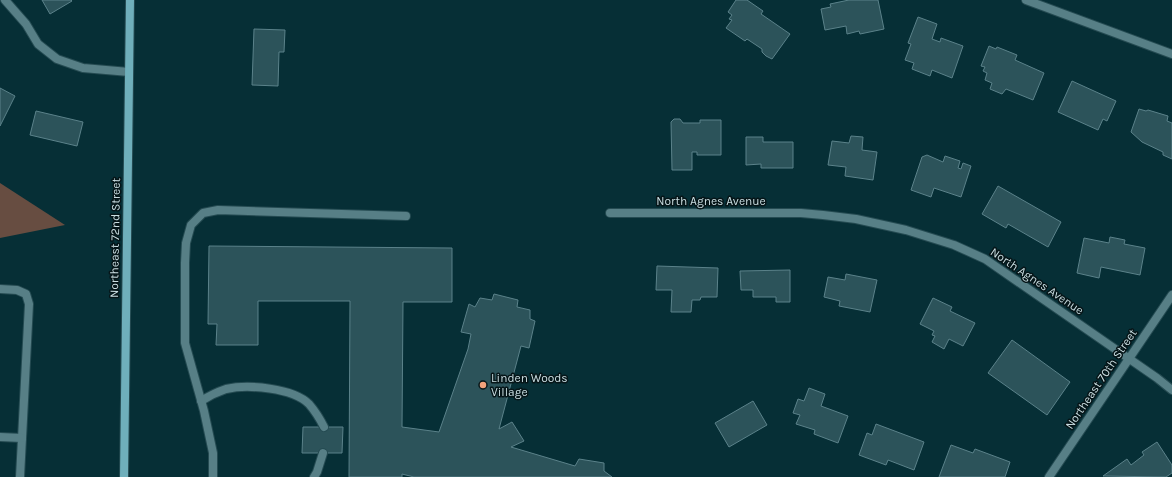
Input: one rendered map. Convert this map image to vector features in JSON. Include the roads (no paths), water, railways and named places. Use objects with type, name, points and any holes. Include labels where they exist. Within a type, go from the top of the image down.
[{"type":"main road","name":"Northeast 72nd Street","points":[[124,477],[130,0]]},
{"type":"street","points":[[5,0],[26,24],[38,44],[57,59],[83,68],[129,72]]},
{"type":"street","points":[[1026,0],[1172,54]]},
{"type":"street","points":[[213,477],[213,453],[201,400],[185,343],[186,243],[191,225],[203,213],[218,210],[406,216]]},
{"type":"street","name":"North Agnes Avenue","points":[[610,213],[801,213],[856,219],[906,230],[954,246],[985,259],[1172,390]]},
{"type":"street","points":[[0,289],[17,290],[26,294],[29,304],[20,477]]},
{"type":"street","name":"Northeast 70th Street","points":[[1049,477],[1172,295]]},
{"type":"street","points":[[201,400],[228,389],[250,387],[284,392],[298,396],[308,403],[324,427]]},
{"type":"street","points":[[0,437],[22,438]]},
{"type":"street","points":[[314,477],[323,453]]},
{"type":"place","name":"Linden Woods Village","points":[[483,385]]}]
